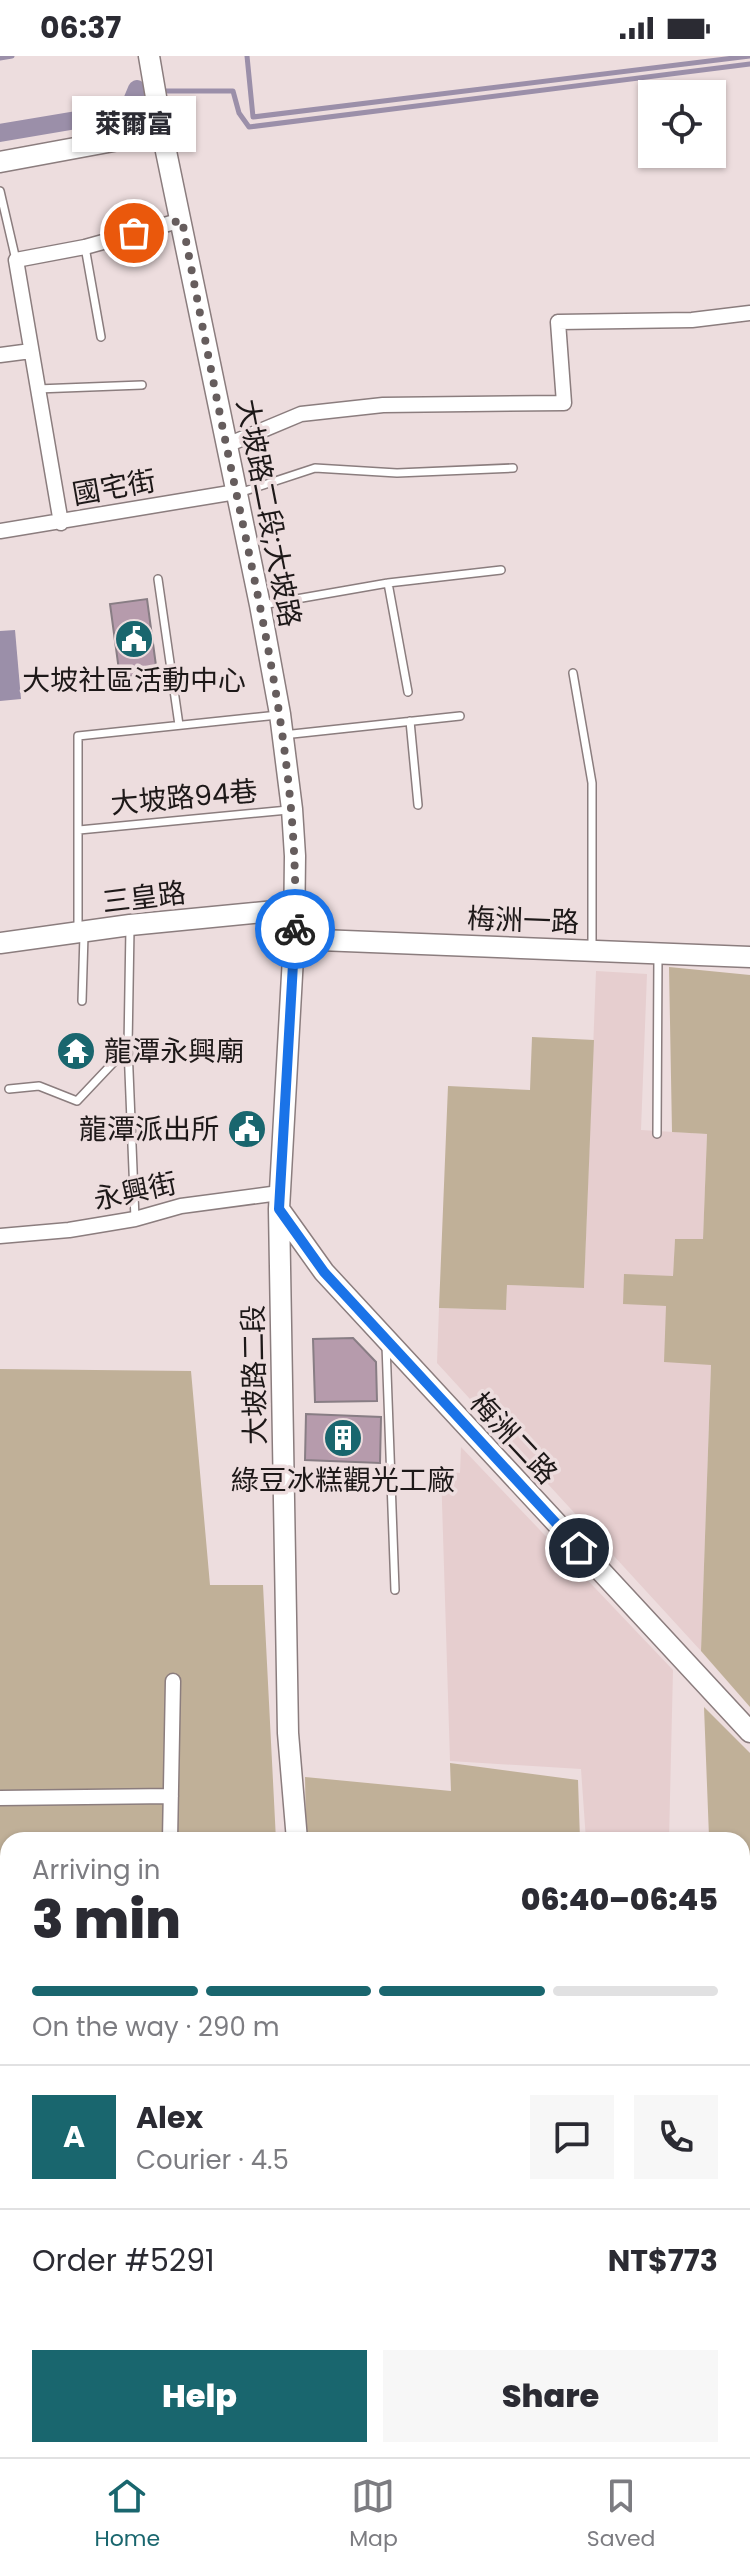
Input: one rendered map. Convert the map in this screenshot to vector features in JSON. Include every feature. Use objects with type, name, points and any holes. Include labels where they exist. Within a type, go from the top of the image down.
[{"type":"street","points":[[0,162],[162,132],[149,56]]},
{"type":"street","name":"大坡路二段;大坡路","points":[[162,132],[260,605],[281,725],[292,809],[295,909]]},
{"type":"street","points":[[61,523],[16,260],[85,247],[182,220]]},
{"type":"street","points":[[227,445],[301,414],[383,405],[564,403],[558,322],[692,320],[750,313]]},
{"type":"street","points":[[0,355],[31,351]]},
{"type":"street","name":"國宅街","points":[[0,531],[236,492]]},
{"type":"street","name":"三皇路","points":[[0,943],[130,925],[295,909]]},
{"type":"street","name":"大坡路二段","points":[[295,909],[279,1201],[288,1733],[296,1832]]},
{"type":"street","name":"梅洲一路","points":[[294,939],[750,957]]},
{"type":"street","name":"永興街","points":[[0,1236],[69,1230],[135,1219],[181,1206],[279,1201]]},
{"type":"street","name":"梅洲二路","points":[[279,1201],[324,1272],[750,1732]]},
{"type":"street","points":[[170,1832],[173,1681]]},
{"type":"street","points":[[0,1798],[171,1796]]},
{"type":"lane","points":[[0,191],[16,260]]},
{"type":"lane","points":[[85,247],[101,337]]},
{"type":"lane","points":[[37,389],[142,385]]},
{"type":"lane","points":[[236,492],[241,493],[315,468],[397,473],[513,468]]},
{"type":"lane","points":[[260,605],[388,583],[501,570]]},
{"type":"lane","points":[[158,579],[179,725]]},
{"type":"lane","points":[[388,583],[408,692]]},
{"type":"lane","points":[[573,673],[592,783],[592,950]]},
{"type":"lane","points":[[82,1001],[78,736],[179,725],[410,721],[460,716]]},
{"type":"lane","points":[[410,721],[418,805]]},
{"type":"lane","name":"大坡路94巷","points":[[79,830],[292,809]]},
{"type":"lane","points":[[130,925],[128,1047],[135,1219]]},
{"type":"lane","points":[[657,1134],[658,953]]},
{"type":"lane","points":[[9,1089],[39,1086],[77,1101],[128,1047]]},
{"type":"lane","points":[[386,1340],[395,1590]]},
{"type":"shaded area","points":[[15,630],[21,699],[0,701],[0,631]]},
{"type":"shaded area","points":[[669,967],[750,975],[750,1707],[701,1651],[711,1365],[664,1362],[666,1306],[623,1304],[624,1274],[673,1276],[675,1239],[703,1239],[707,1134],[672,1132]]},
{"type":"shaded area","points":[[596,971],[647,974],[641,1130],[707,1134],[703,1240],[675,1239],[673,1276],[623,1303],[666,1306],[711,1364],[701,1651],[437,1363],[439,1308],[506,1310],[507,1285],[584,1288]]},
{"type":"shaded area","points":[[532,1037],[594,1040],[584,1288],[507,1285],[506,1310],[439,1308],[448,1086],[530,1090]]},
{"type":"shaded area","points":[[0,1369],[191,1371],[210,1585],[263,1585],[276,1832],[0,1832]]},
{"type":"shaded area","points":[[461,1447],[673,1670],[669,1832],[585,1832],[581,1769],[450,1761],[441,1470],[460,1473]]},
{"type":"shaded area","points":[[704,1707],[750,1753],[750,1832],[709,1832]]},
{"type":"shaded area","points":[[450,1763],[578,1780],[580,1832],[306,1831],[305,1777],[451,1791]]},
{"type":"building","name":"大坡社區活動中心","points":[[147,599],[157,673],[120,678],[110,604]]},
{"type":"building","points":[[353,1338],[376,1362],[377,1401],[315,1402],[313,1339]]},
{"type":"building","name":"綠豆冰糕觀光工廠","points":[[306,1414],[381,1417],[380,1463],[305,1460]]},
{"type":"waterway","points":[[0,58],[12,56]]},
{"type":"waterway","points":[[247,56],[253,117],[750,56]]},
{"type":"waterway","points":[[159,91],[233,91],[239,113],[249,127],[750,64]]},
{"type":"waterway","points":[[137,89],[149,90]]},
{"type":"waterway","points":[[0,133],[118,113],[132,101],[137,89]]},
{"type":"way so far","points":[[134,233],[182,220],[280,714],[292,809],[295,929]]},
{"type":"place","name":"萊爾富","points":[[134,233]]},
{"type":"place","name":"大坡社區活動中心","points":[[134,639]]},
{"type":"place","name":"龍潭永興廟","points":[[76,1051]]},
{"type":"place","name":"龍潭派出所","points":[[247,1129]]},
{"type":"place","name":"綠豆冰糕觀光工廠","points":[[343,1438]]},
{"type":"route","points":[[295,929],[279,1209],[324,1272],[579,1548]]}]
